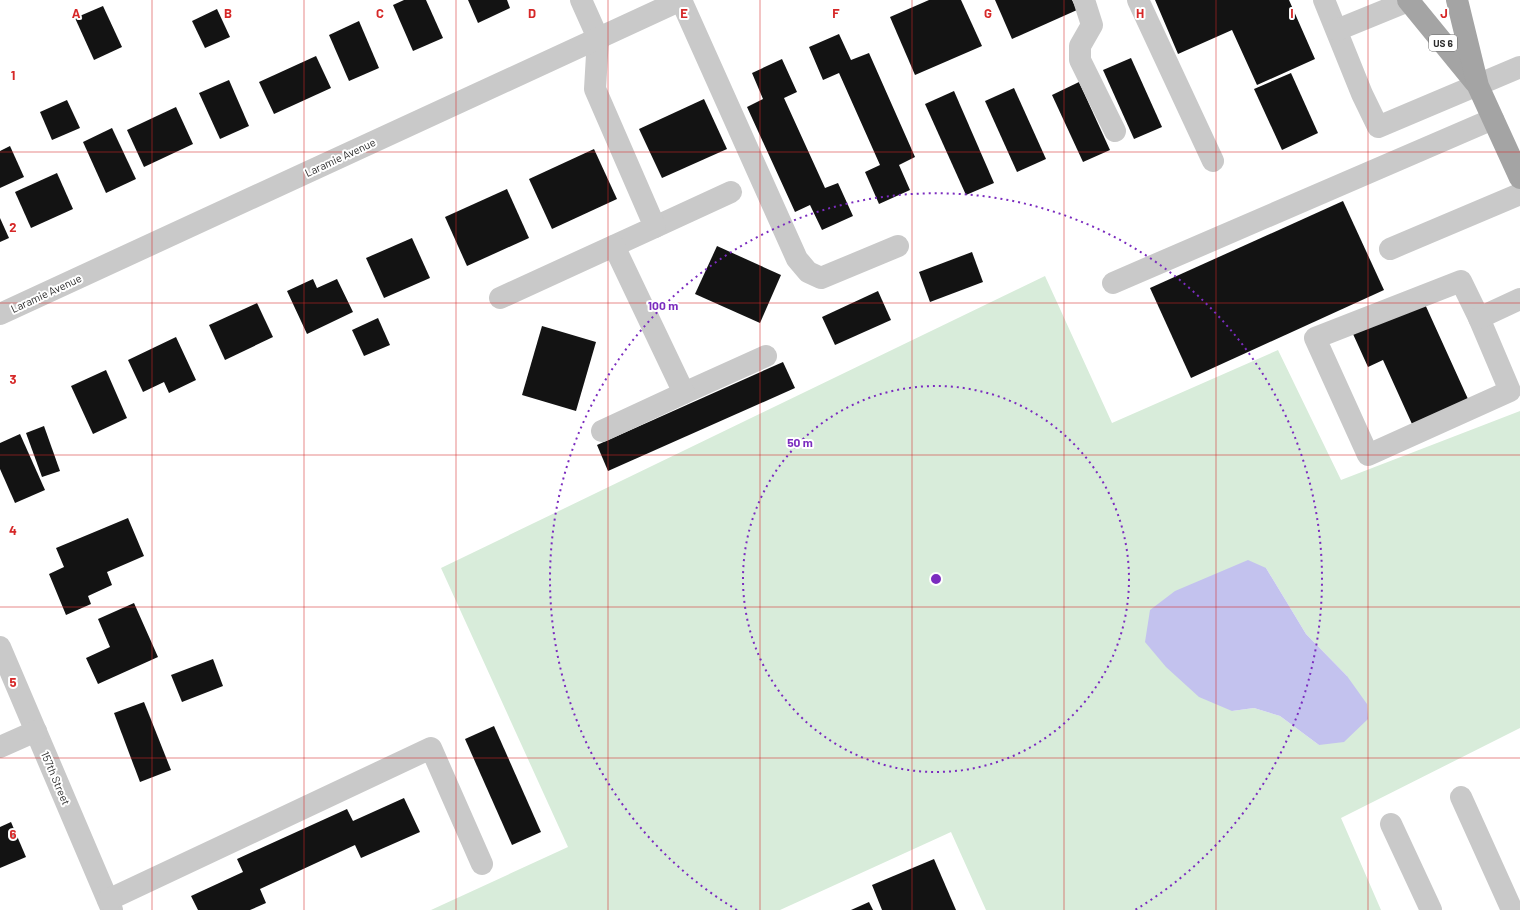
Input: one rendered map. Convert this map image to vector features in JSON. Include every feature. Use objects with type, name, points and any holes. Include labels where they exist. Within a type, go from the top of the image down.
[{"type":"main road","name":"US 6","points":[[1408,0],[1478,86]]},
{"type":"main road","name":"US 6","points":[[1457,0],[1478,86],[1520,178]]},
{"type":"street","points":[[581,0],[598,38],[595,88],[655,227]]},
{"type":"street","points":[[681,0],[797,259],[808,272],[821,278],[898,246]]},
{"type":"street","name":"Laramie Avenue","points":[[0,314],[681,0]]},
{"type":"street","points":[[1084,0],[1092,25],[1080,46],[1080,60],[1115,131]]},
{"type":"street","points":[[1138,0],[1213,160]]},
{"type":"street","points":[[1324,0],[1362,94],[1378,127],[1520,67]]},
{"type":"street","points":[[1337,30],[1408,0]]},
{"type":"street","points":[[1113,283],[1493,119]]},
{"type":"street","points":[[500,298],[731,192]]},
{"type":"street","points":[[1390,249],[1520,194]]},
{"type":"street","points":[[614,246],[684,393]]},
{"type":"street","points":[[1461,280],[1479,318],[1510,391],[1368,455],[1315,338],[1461,280]]},
{"type":"street","points":[[1479,318],[1520,299]]},
{"type":"street","points":[[602,431],[766,356]]},
{"type":"street","name":"157th Street","points":[[0,647],[110,905]]},
{"type":"street","points":[[0,747],[36,731]]},
{"type":"street","points":[[110,905],[431,748],[482,864]]},
{"type":"street","points":[[1461,797],[1512,910]]},
{"type":"street","points":[[1391,824],[1431,910]]},
{"type":"green space","points":[[1045,276],[1112,423],[1278,350],[1341,480],[1520,411],[1520,728],[1341,818],[1381,910],[986,910],[951,832],[780,910],[431,910],[568,847],[441,568]],"holes":[[[1266,568],[1306,634],[1347,676],[1319,745],[1280,716],[1254,708],[1232,711]]]},
{"type":"water","points":[[1248,560],[1266,568],[1306,634],[1347,676],[1367,704],[1368,719],[1344,742],[1319,745],[1280,716],[1254,708],[1232,711],[1199,697],[1166,667],[1145,642],[1150,610],[1175,591]]},
{"type":"building","points":[[404,0],[426,0],[443,38],[413,51],[393,5]]},
{"type":"building","points":[[468,0],[507,0],[510,8],[478,23]]},
{"type":"building","points":[[929,0],[961,0],[982,46],[915,75],[890,17]]},
{"type":"building","points":[[995,0],[1072,0],[1077,10],[1012,39]]},
{"type":"building","points":[[1155,0],[1289,0],[1315,59],[1257,85],[1232,30],[1178,54]]},
{"type":"building","points":[[103,6],[122,47],[94,60],[75,18]]},
{"type":"building","points":[[217,9],[230,37],[205,48],[192,21]]},
{"type":"building","points":[[359,21],[379,68],[349,81],[329,35]]},
{"type":"building","points":[[839,34],[851,60],[869,53],[915,157],[899,165],[910,190],[879,204],[865,172],[880,165],[839,73],[823,80],[809,47]]},
{"type":"building","points":[[316,56],[331,88],[274,114],[259,82]]},
{"type":"building","points":[[1131,58],[1162,127],[1134,139],[1103,70]]},
{"type":"building","points":[[782,59],[797,92],[784,98],[825,188],[838,183],[853,216],[822,230],[810,205],[795,212],[747,107],[763,99],[752,73]]},
{"type":"building","points":[[1291,73],[1318,133],[1282,150],[1254,89]]},
{"type":"building","points":[[229,80],[249,126],[220,139],[199,93]]},
{"type":"building","points":[[1079,82],[1110,150],[1083,162],[1052,95]]},
{"type":"building","points":[[1014,88],[1046,159],[1017,172],[985,101]]},
{"type":"building","points":[[954,91],[994,183],[966,195],[925,104]]},
{"type":"building","points":[[704,99],[727,149],[662,178],[639,129]]},
{"type":"building","points":[[67,100],[80,128],[52,140],[40,112]]},
{"type":"building","points":[[176,107],[193,144],[144,167],[127,130]]},
{"type":"building","points":[[112,128],[136,179],[106,193],[83,142]]},
{"type":"building","points":[[10,146],[24,177],[0,188],[0,151]]},
{"type":"building","points":[[594,149],[617,199],[552,229],[529,179]]},
{"type":"building","points":[[57,173],[73,209],[31,228],[15,192]]},
{"type":"building","points":[[507,189],[529,238],[467,266],[445,217]]},
{"type":"building","points":[[1343,201],[1384,290],[1191,378],[1150,288]]},
{"type":"building","points":[[0,218],[9,238],[0,242]]},
{"type":"building","points":[[412,238],[430,278],[384,298],[366,258]]},
{"type":"building","points":[[717,246],[781,275],[760,323],[695,294]]},
{"type":"building","points":[[972,252],[983,282],[930,302],[919,272]]},
{"type":"building","points":[[313,279],[317,288],[337,279],[353,312],[307,334],[287,291]]},
{"type":"building","points":[[878,291],[891,320],[835,345],[822,317]]},
{"type":"building","points":[[1424,302],[1468,399],[1412,424],[1383,360],[1368,367],[1353,334]]},
{"type":"building","points":[[257,303],[273,337],[225,360],[209,325]]},
{"type":"building","points":[[378,318],[390,345],[364,356],[352,330]]},
{"type":"building","points":[[542,326],[596,342],[576,411],[522,395]]},
{"type":"building","points":[[176,337],[196,380],[169,393],[164,382],[143,392],[128,360]]},
{"type":"building","points":[[783,362],[795,388],[608,471],[597,445]]},
{"type":"building","points":[[106,370],[127,418],[93,434],[71,386]]},
{"type":"building","points":[[44,426],[60,471],[42,477],[26,433]]},
{"type":"building","points":[[20,434],[45,490],[15,503],[0,469],[0,443]]},
{"type":"building","points":[[128,518],[144,556],[107,572],[112,585],[88,596],[91,604],[66,615],[49,574],[64,567],[56,548]]},
{"type":"building","points":[[134,603],[158,657],[98,684],[86,658],[110,647],[98,619]]},
{"type":"building","points":[[213,659],[223,686],[182,702],[171,675]]},
{"type":"building","points":[[144,702],[171,770],[140,782],[114,713]]},
{"type":"building","points":[[494,726],[541,832],[512,845],[465,739]]},
{"type":"building","points":[[404,798],[420,832],[361,858],[355,845],[260,889],[266,903],[250,910],[198,910],[191,896],[243,872],[237,859],[347,809],[353,821]]},
{"type":"building","points":[[11,822],[26,857],[0,868],[0,827]]},
{"type":"building","points":[[934,859],[956,910],[882,910],[872,885]]},
{"type":"building","points":[[869,902],[873,910],[851,910]]}]
